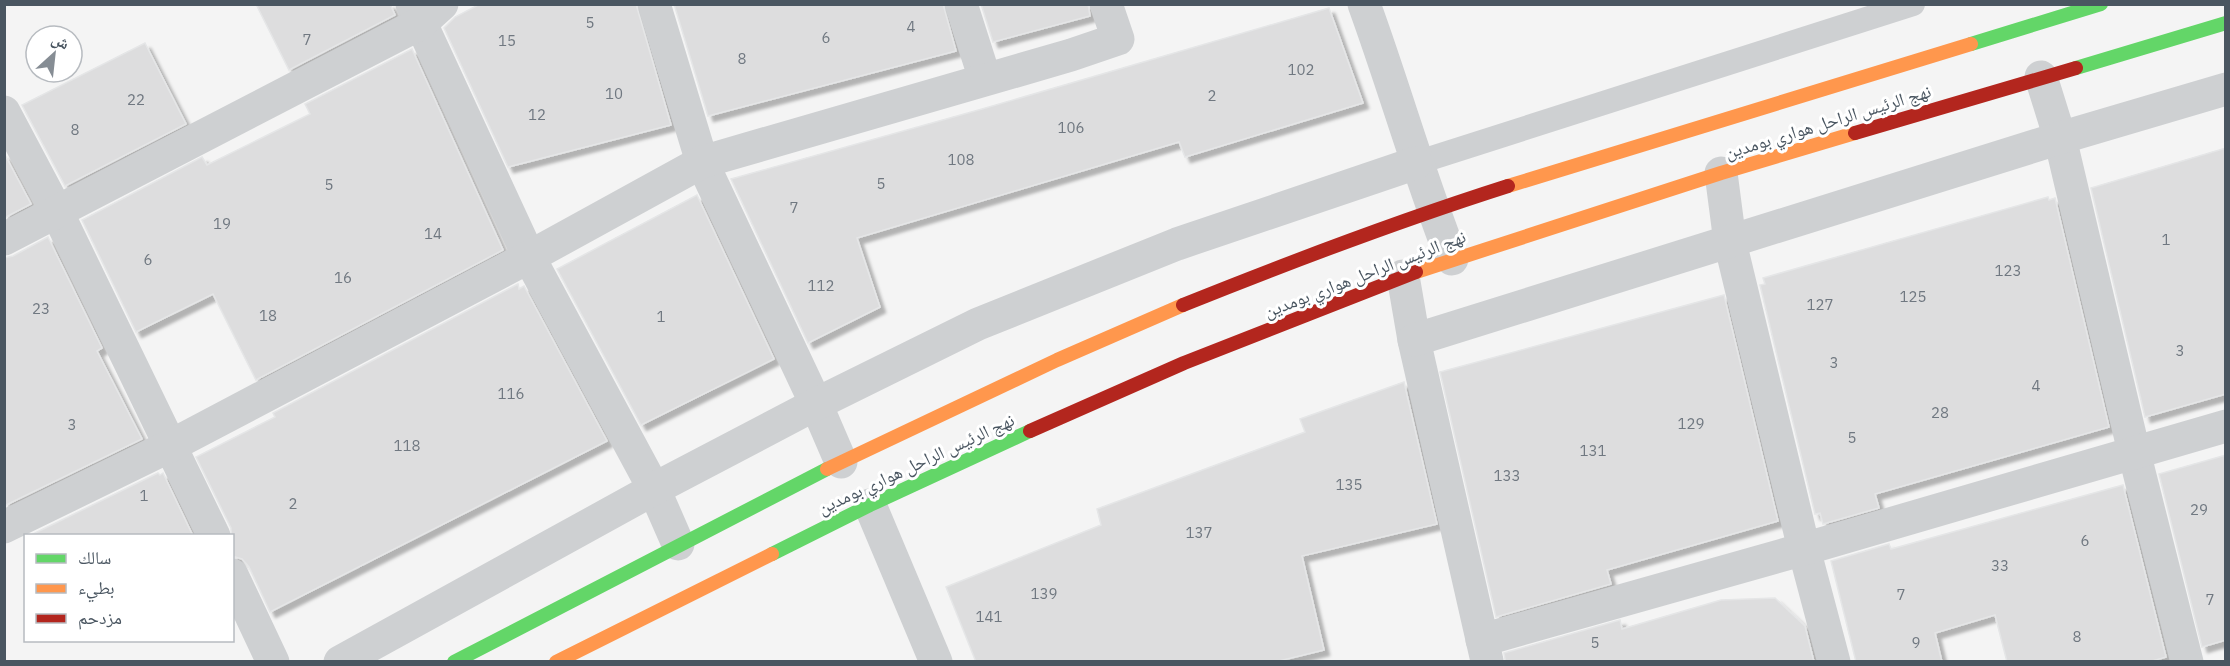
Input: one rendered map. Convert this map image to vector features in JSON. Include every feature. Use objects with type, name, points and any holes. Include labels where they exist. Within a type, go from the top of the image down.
[{"type":"main road","name":"نهج الرئيس الراحل هواري بومدين","points":[[454,662],[678,544],[987,392],[1166,312],[1334,244],[1432,210],[2085,11],[2101,4]]},
{"type":"main road","name":"نهج الرئيس الراحل هواري بومدين","points":[[556,662],[870,505],[989,449],[1184,363],[1403,276],[1721,173],[2041,77],[2100,54],[2226,23]]},
{"type":"street","points":[[654,4],[702,162],[841,462]]},
{"type":"street","points":[[961,4],[985,79]]},
{"type":"street","points":[[4,527],[172,446],[530,257],[702,162],[1071,55],[1118,39],[1106,4]]},
{"type":"street","points":[[1364,4],[1390,76],[1432,210],[1452,259]]},
{"type":"street","points":[[4,238],[57,212],[425,11],[530,257],[654,489],[678,544]]},
{"type":"street","points":[[2041,77],[2060,138],[2134,452],[2187,662]]},
{"type":"street","points":[[1414,340],[2060,138],[2226,89]]},
{"type":"street","points":[[4,112],[57,212],[213,534]]},
{"type":"street","points":[[340,662],[654,489],[816,404],[989,319],[1177,244],[1416,163]]},
{"type":"street","points":[[1721,173],[1730,242],[1804,549],[1834,662]]},
{"type":"street","points":[[1403,276],[1414,340],[1485,651],[1804,549],[2226,426]]},
{"type":"street","points":[[870,505],[936,662]]},
{"type":"street","points":[[234,579],[273,662]]},
{"type":"lane","points":[[1416,163],[1913,4]]},
{"type":"building","points":[[256,4],[390,4],[395,15],[289,70]]},
{"type":"building","points":[[480,4],[636,4],[671,125],[508,167],[444,28],[455,17]]},
{"type":"building","points":[[674,4],[943,4],[956,51],[708,116]]},
{"type":"building","points":[[981,4],[1088,4],[1090,16],[993,42]]},
{"type":"building","points":[[1329,8],[1363,103],[1185,157],[1179,142],[857,238],[880,307],[808,343],[731,179],[982,109]]},
{"type":"building","points":[[145,43],[186,124],[65,186],[22,105],[64,84],[84,84],[84,74]]},
{"type":"building","points":[[412,49],[503,250],[256,380],[213,294],[136,332],[82,220],[202,157],[207,165],[310,114],[305,104]]},
{"type":"building","points":[[2226,148],[2226,394],[2145,417],[2091,188]]},
{"type":"building","points":[[4,153],[31,204],[4,218]]},
{"type":"building","points":[[697,195],[774,359],[641,425],[557,269]]},
{"type":"building","points":[[2048,197],[2049,200],[2055,198],[2109,427],[1875,494],[1879,508],[1823,524],[1820,513],[1815,514],[1760,285],[1765,284],[1763,278]]},
{"type":"building","points":[[48,237],[102,348],[97,351],[142,439],[4,506],[4,258],[13,256]]},
{"type":"building","points":[[518,284],[519,289],[524,286],[607,441],[270,612],[249,567],[242,559],[234,557],[234,534],[231,534],[231,528],[196,457],[275,417],[273,413]]},
{"type":"building","points":[[1724,295],[1778,521],[1607,570],[1611,584],[1496,617],[1440,372]]},
{"type":"building","points":[[1404,382],[1437,524],[1302,556],[1324,650],[1275,662],[976,662],[946,587],[1101,525],[1097,509],[1305,432],[1300,419]]},
{"type":"building","points":[[2226,455],[2226,640],[2202,647],[2159,474]]},
{"type":"building","points":[[158,473],[160,475],[163,473],[192,534],[33,534]]},
{"type":"building","points":[[2123,485],[2166,657],[2149,662],[2007,662],[1995,615],[1935,633],[1942,662],[1856,662],[1831,561],[1889,544],[1891,549]]},
{"type":"building","points":[[1775,598],[1805,626],[1814,662],[1506,662],[1505,659],[1504,653],[1620,620],[1622,629],[1721,600]]},
{"type":"traffic: fast","points":[[1971,44],[2101,4]]},
{"type":"traffic: fast","points":[[2076,68],[2226,23]]},
{"type":"traffic: fast","points":[[772,554],[870,505],[1030,431]]},
{"type":"traffic: fast","points":[[454,662],[827,469]]},
{"type":"traffic: slow","points":[[1508,186],[1971,44]]},
{"type":"traffic: slow","points":[[1416,272],[1721,173],[1855,133]]},
{"type":"traffic: slow","points":[[827,469],[1057,360],[1183,305]]},
{"type":"traffic: slow","points":[[556,662],[772,554]]},
{"type":"traffic: jam","points":[[1855,133],[2076,68]]},
{"type":"traffic: jam","points":[[1183,305],[1344,243],[1508,186]]},
{"type":"traffic: jam","points":[[1030,431],[1184,363],[1416,272]]}]
